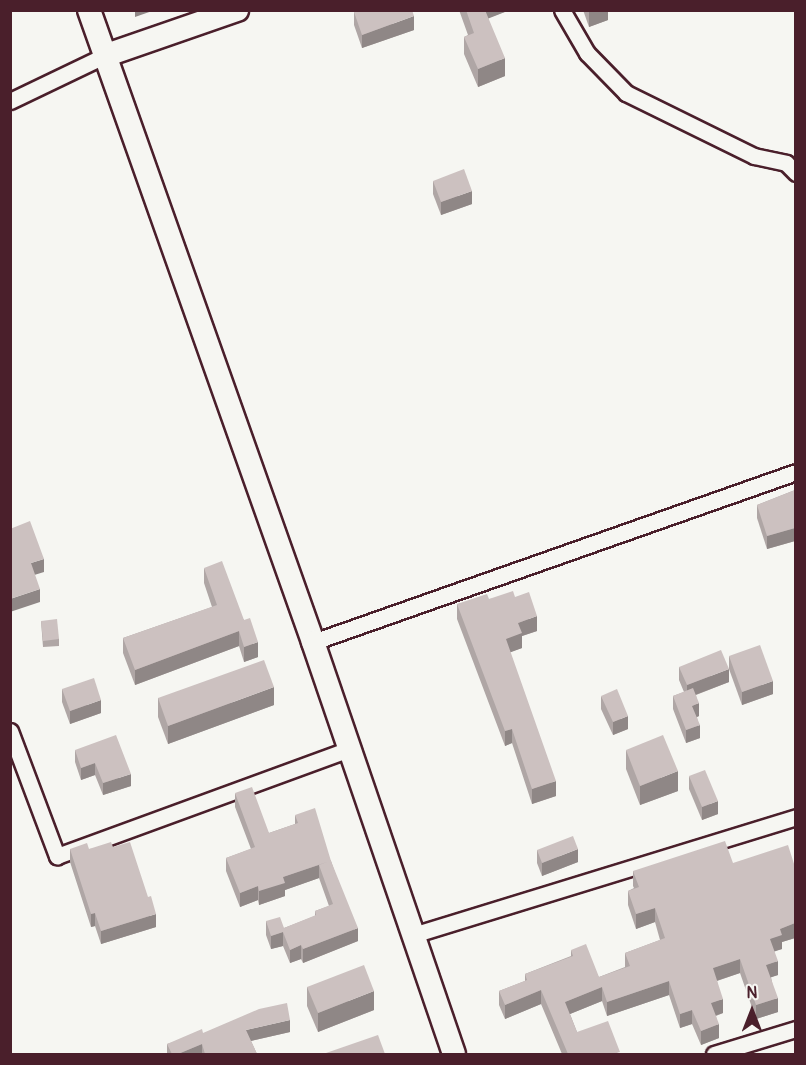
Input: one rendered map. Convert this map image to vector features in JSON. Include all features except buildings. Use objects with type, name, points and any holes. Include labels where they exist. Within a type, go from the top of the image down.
[{"type":"street","points":[[89,10],[313,642],[454,1054]]},
{"type":"street","points":[[10,101],[104,56],[237,10]]},
{"type":"street","points":[[562,10],[587,52],[626,93],[754,156],[786,164],[795,173]]},
{"type":"street","points":[[313,642],[795,472]]},
{"type":"street","points":[[10,731],[57,856],[350,749]]},
{"type":"street","points":[[413,935],[795,817]]},
{"type":"street","points":[[714,1054],[795,1029]]}]
